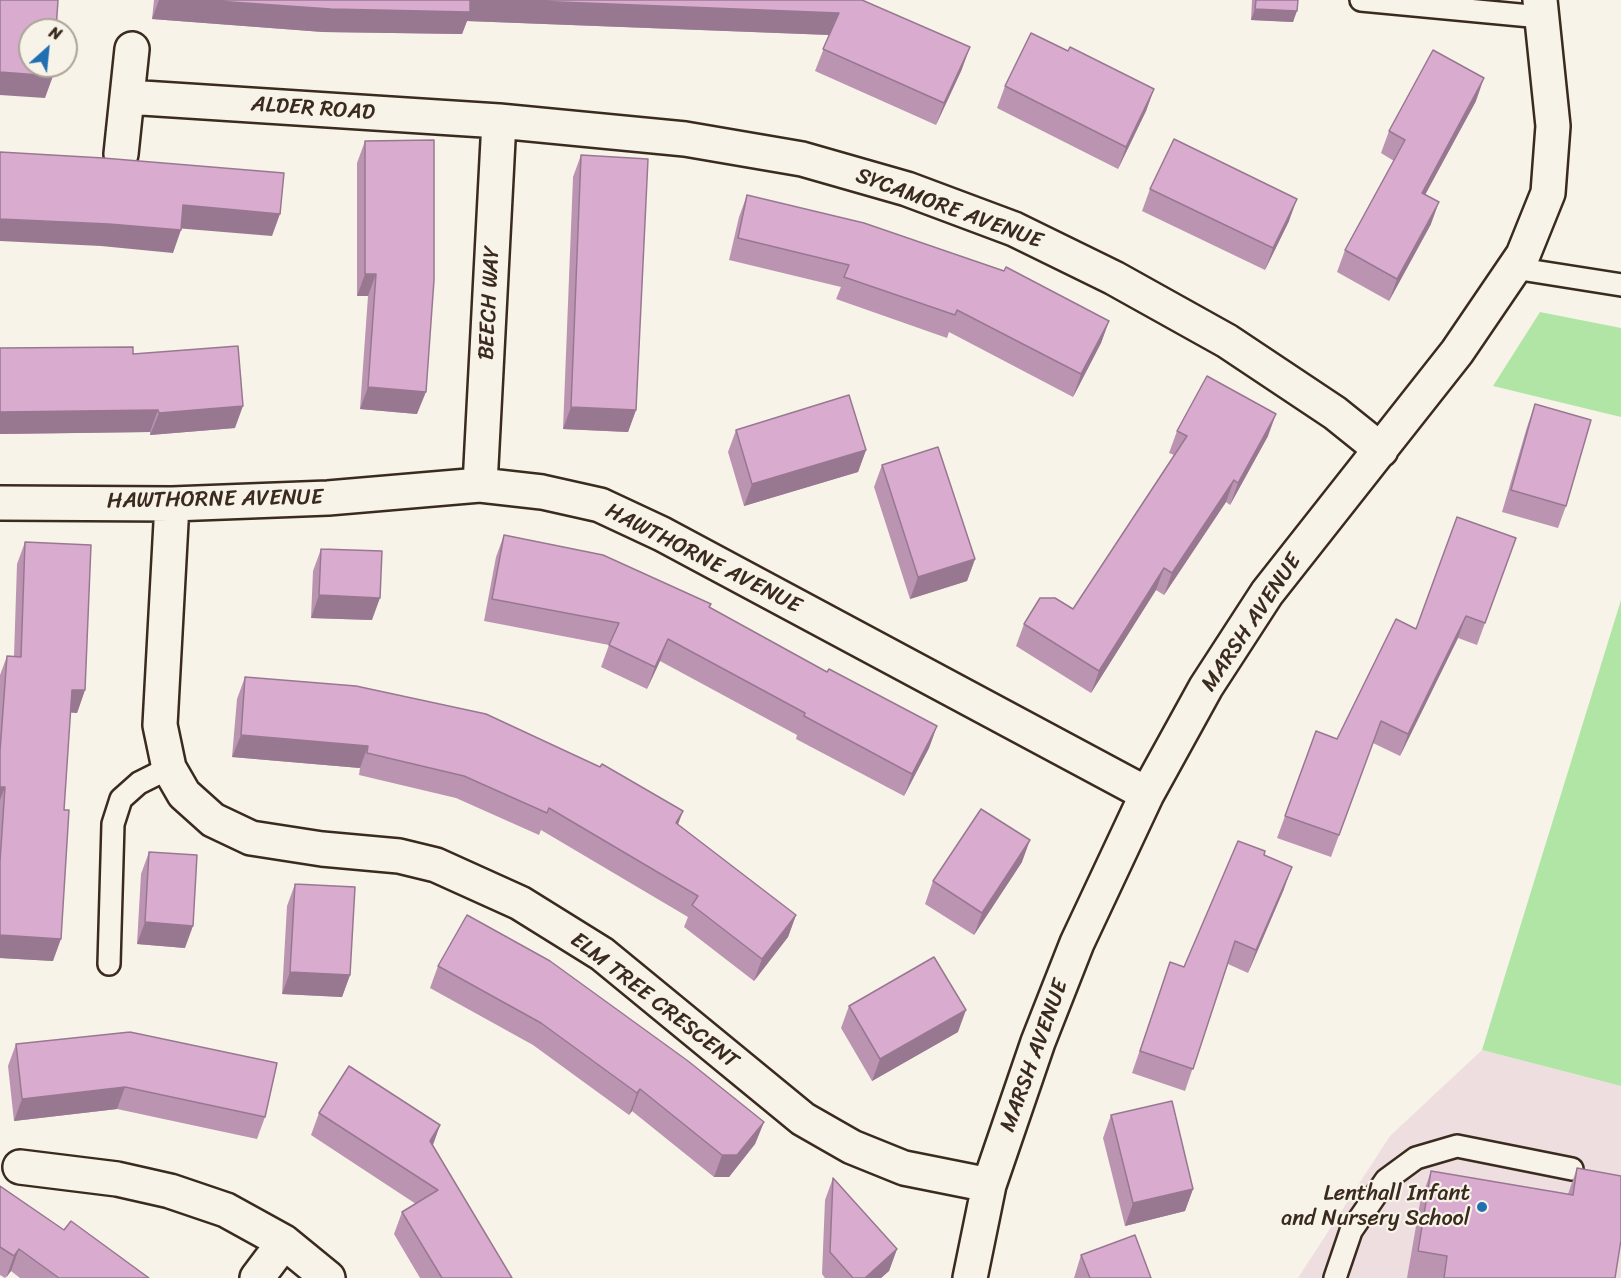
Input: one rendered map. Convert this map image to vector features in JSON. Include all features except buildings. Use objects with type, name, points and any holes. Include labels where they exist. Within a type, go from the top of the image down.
[{"type":"street","name":"MARSH AVENUE","points":[[969,1278],[989,1185],[1038,1042],[1077,943],[1147,794],[1206,687],[1268,593],[1457,352],[1523,255],[1548,193],[1553,126],[1540,9]]},
{"type":"street","points":[[121,154],[132,50]]},
{"type":"street","name":"ALDER ROAD","points":[[127,97],[499,121]]},
{"type":"street","name":"SYCAMORE AVENUE","points":[[499,121],[684,139],[802,159],[907,189],[1004,225],[1114,278],[1227,341],[1335,413],[1381,450]]},
{"type":"street","name":"BEECH WAY","points":[[480,485],[499,121]]},
{"type":"street","name":"HAWTHORNE AVENUE","points":[[0,503],[172,504],[328,498],[480,485],[542,492],[600,506],[663,534],[1147,794]]},
{"type":"street","name":"ELM TREE CRESCENT","points":[[172,504],[160,725],[169,768],[184,794],[213,820],[251,838],[322,849],[399,856],[436,866],[520,903],[602,954],[803,1119],[852,1147],[904,1168],[989,1185]]},
{"type":"street","points":[[20,1167],[106,1178],[170,1191],[226,1210],[284,1242],[328,1278]]},
{"type":"street","points":[[257,1278],[284,1242]]},
{"type":"lane","points":[[1362,0],[1540,9]]},
{"type":"lane","points":[[1514,268],[1621,285]]},
{"type":"lane","points":[[109,964],[113,824],[121,799],[139,783],[169,768]]},
{"type":"lane","points":[[1335,1278],[1351,1231],[1386,1180],[1416,1158],[1457,1146],[1572,1169]]},
{"type":"shaded area","name":"Lenthall Infant and Nursery School","points":[[1482,1050],[1621,1086],[1621,1278],[1298,1278],[1390,1136]]},
{"type":"green space","points":[[1540,312],[1621,328],[1621,417],[1493,386]]},
{"type":"green space","points":[[1621,600],[1621,1086],[1482,1050]]},
{"type":"place","name":"Lenthall Infant and Nursery School","points":[[1482,1207]]}]
